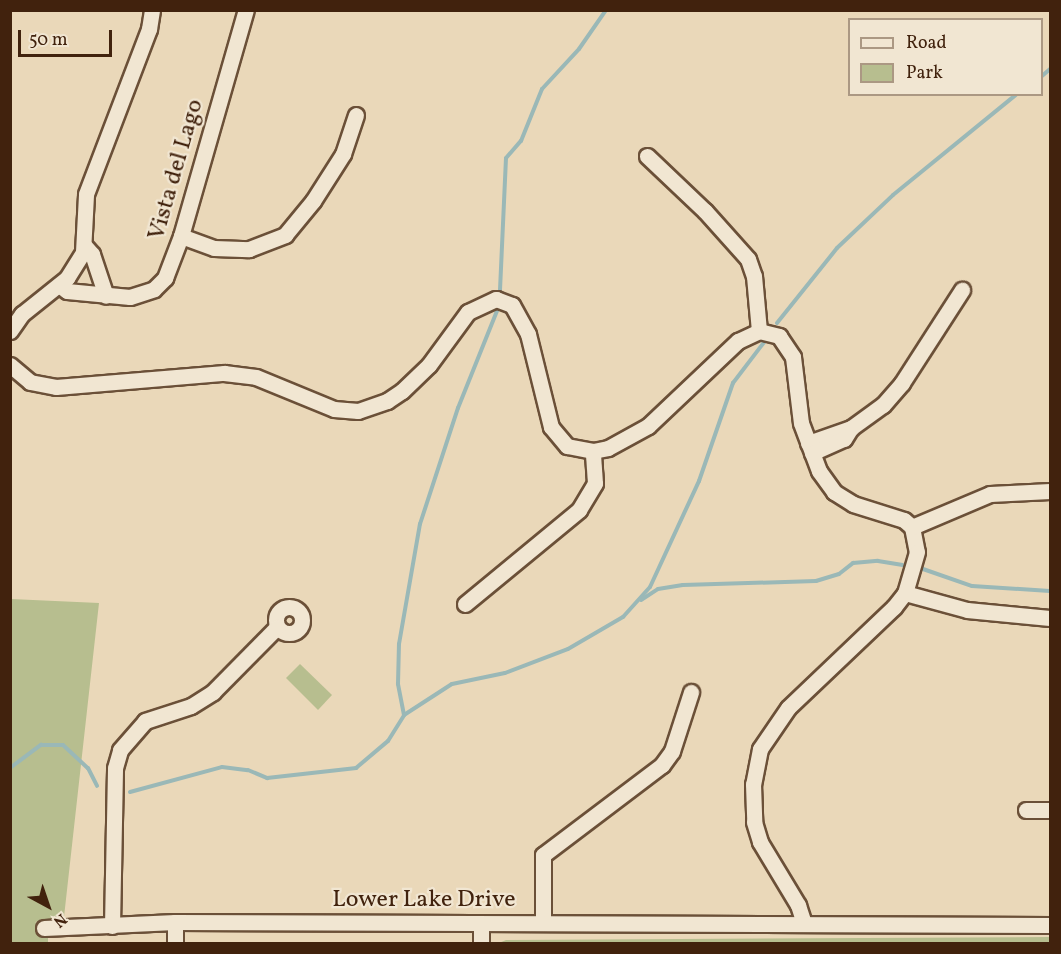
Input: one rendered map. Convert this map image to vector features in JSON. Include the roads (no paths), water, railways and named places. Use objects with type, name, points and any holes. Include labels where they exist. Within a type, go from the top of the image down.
[{"type":"street","points":[[10,331],[22,314],[59,285],[74,268],[84,245],[86,194],[149,29],[152,10]]},
{"type":"street","name":"Vista del Lago","points":[[59,285],[67,291],[130,297],[160,284],[181,236],[246,10]]},
{"type":"street","points":[[181,236],[214,248],[249,249],[285,235],[313,201],[343,154],[356,115]]},
{"type":"street","points":[[647,156],[705,211],[748,259],[754,276],[759,331]]},
{"type":"street","points":[[84,245],[92,254],[106,296]]},
{"type":"street","points":[[810,448],[844,439],[851,428],[883,405],[902,383],[962,290]]},
{"type":"street","points":[[10,365],[30,382],[56,387],[224,373],[256,377],[334,409],[358,411],[387,401],[402,391],[429,365],[468,312],[496,300],[512,305],[528,334],[551,428],[567,446],[593,451],[608,448],[648,426],[738,341],[759,331],[779,336],[790,349],[795,392],[810,448],[834,492],[912,526],[990,494],[1050,491]]},
{"type":"street","points":[[465,604],[579,510],[595,483],[593,451]]},
{"type":"street","points":[[804,923],[798,905],[760,842],[754,822],[753,784],[760,749],[788,708],[904,593],[917,552],[912,526]]},
{"type":"street","points":[[904,593],[967,610],[1050,618]]},
{"type":"street","points":[[112,926],[115,768],[120,750],[145,721],[191,706],[213,692],[277,627]]},
{"type":"street","points":[[543,923],[543,855],[662,765],[672,751],[691,692]]},
{"type":"street","points":[[1026,810],[1050,810]]},
{"type":"street","points":[[175,922],[175,944]]},
{"type":"street","name":"Lower Lake Drive","points":[[44,928],[175,922],[1050,925]]},
{"type":"street","points":[[481,924],[481,944]]},
{"type":"waterway","points":[[500,290],[506,158],[521,141],[542,89],[579,49],[606,10]]},
{"type":"waterway","points":[[1043,75],[1050,69]]},
{"type":"waterway","points":[[777,323],[837,248],[893,195],[1015,96]]},
{"type":"waterway","points":[[404,715],[398,684],[399,644],[420,524],[458,408],[497,311]]},
{"type":"waterway","points":[[130,792],[222,767],[248,770],[267,778],[356,768],[388,741],[404,715],[452,684],[505,673],[568,649],[623,617],[650,587],[699,481],[733,383],[765,341]]},
{"type":"waterway","points":[[641,600],[658,589],[683,585],[816,581],[839,574],[853,563],[878,561],[903,565]]},
{"type":"waterway","points":[[923,569],[972,586],[1050,591]]},
{"type":"waterway","points":[[10,768],[41,745],[63,745],[88,768],[97,786]]}]
